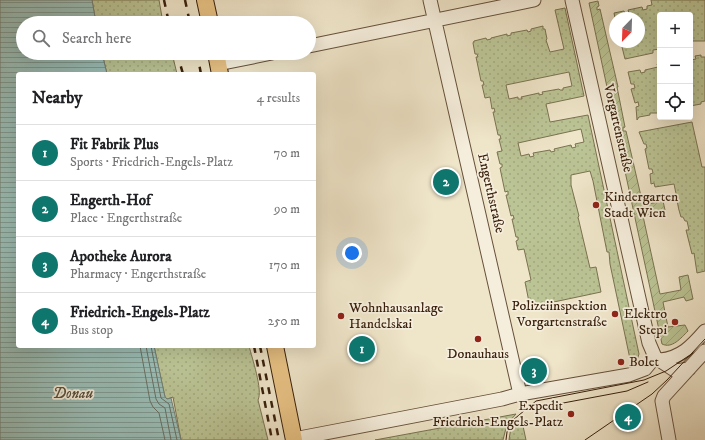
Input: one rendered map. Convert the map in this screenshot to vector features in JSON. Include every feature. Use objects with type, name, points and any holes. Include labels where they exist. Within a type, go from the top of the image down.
[{"type":"main road","points":[[205,0],[208,16]]},
{"type":"main road","points":[[275,348],[294,439]]},
{"type":"street","name":"Engerthstraße","points":[[430,0],[520,394]]},
{"type":"street","points":[[316,45],[534,0]]},
{"type":"street","name":"Vorgartenstraße","points":[[572,0],[648,339],[657,359]]},
{"type":"street","points":[[218,64],[238,60]]},
{"type":"street","points":[[294,439],[502,399],[520,394],[629,375],[645,370],[657,359],[671,359],[683,353],[705,331]]},
{"type":"street","points":[[669,440],[662,401],[664,396],[705,351]]},
{"type":"street","points":[[657,359],[676,371],[689,369]]},
{"type":"green space","points":[[92,0],[159,0],[162,16],[95,16]]},
{"type":"green space","points":[[651,0],[705,0],[705,41],[693,41],[693,12],[657,12],[657,49],[653,50],[653,53],[625,59],[622,48],[645,48],[645,12],[629,12],[628,10],[642,7],[643,10],[647,9],[647,6],[652,5]]},
{"type":"green space","points":[[598,1],[599,6],[597,7],[597,10],[600,9],[618,87],[625,127],[623,128],[623,131],[626,131],[643,205],[663,201],[665,210],[643,216],[660,294],[681,290],[679,277],[688,275],[693,299],[686,301],[684,297],[663,302],[668,327],[685,325],[688,331],[676,342],[669,345],[662,344],[589,3]]},
{"type":"green space","points":[[565,8],[584,96],[546,104],[550,122],[588,115],[639,354],[637,360],[630,359],[610,264],[609,252],[607,252],[590,171],[571,175],[571,185],[590,268],[596,267],[601,292],[530,307],[525,282],[531,280],[524,249],[518,250],[516,241],[518,240],[518,237],[516,237],[512,219],[514,219],[513,215],[511,216],[506,195],[508,195],[508,191],[505,192],[500,168],[502,167],[502,164],[500,164],[497,152],[502,151],[499,139],[501,139],[500,135],[498,135],[493,112],[495,112],[494,108],[492,109],[490,97],[485,98],[482,85],[484,85],[483,81],[481,81],[476,57],[478,57],[477,54],[475,54],[473,43],[474,41],[486,38],[487,40],[507,34],[507,36],[511,35],[511,33],[527,30],[528,32],[531,31],[531,29],[543,26],[550,52],[564,49],[555,10]],"holes":[[[569,72],[572,86],[563,88],[563,90],[559,89],[542,92],[543,94],[539,95],[539,93],[521,97],[522,99],[518,99],[518,97],[509,99],[506,85]],[[581,129],[584,142],[575,144],[576,147],[572,148],[571,145],[554,149],[555,151],[551,152],[550,150],[533,153],[534,156],[530,157],[529,154],[521,156],[518,143]]]},
{"type":"green space","points":[[701,55],[701,57],[705,57],[705,101],[701,102],[701,104],[693,105],[693,60],[696,59],[695,56]]},
{"type":"green space","points":[[104,60],[174,60],[177,72],[107,72]]},
{"type":"green space","points":[[657,67],[657,113],[650,113],[650,115],[639,117],[637,120],[636,107],[639,106],[638,102],[635,103],[631,89],[635,88],[634,84],[631,84],[628,72],[640,70],[641,73],[645,72],[645,70]]},
{"type":"green space","points":[[692,122],[702,167],[705,167],[705,271],[697,273],[694,253],[692,254],[686,230],[689,230],[687,221],[681,217],[674,184],[655,187],[654,183],[651,184],[650,174],[653,173],[652,169],[649,169],[645,149],[647,148],[646,144],[644,144],[639,132]]},
{"type":"green space","points":[[154,348],[250,348],[258,382],[258,400],[268,440],[181,440],[173,397],[167,399],[165,397]]},
{"type":"green space","points":[[516,414],[507,424],[503,440],[375,440]]},
{"type":"green space","points":[[523,426],[526,440],[509,440],[511,427]]},
{"type":"water","name":"Donau","points":[[0,0],[92,0],[95,16],[16,16],[16,60],[104,60],[107,72],[16,72],[16,348],[154,348],[165,397],[167,399],[171,398],[181,440],[0,440]]},
{"type":"tram line","points":[[585,440],[652,394],[705,339]]},
{"type":"tram line","points":[[506,440],[507,432],[513,420],[536,401],[644,380],[666,371],[693,353]]},
{"type":"tram line","points":[[526,410],[627,391],[648,382]]},
{"type":"railway","points":[[164,0],[167,16]]},
{"type":"railway","points":[[185,0],[188,16]]},
{"type":"railway","points":[[179,60],[182,72]]},
{"type":"railway","points":[[198,60],[201,72]]},
{"type":"railway","points":[[254,348],[272,440]]},
{"type":"railway","points":[[260,348],[279,440]]},
{"type":"place","name":"Engerth-Hof","points":[[446,182]]},
{"type":"place","name":"Kindergarten Stadt Wien","points":[[596,205]]},
{"type":"place","name":"Polizeiinspektion Vorgartenstraße","points":[[615,314]]},
{"type":"place","name":"Wohnhausanlage Handelskai","points":[[341,316]]},
{"type":"place","name":"Elektro Stepi","points":[[675,322]]},
{"type":"place","name":"Donauhaus","points":[[478,339]]},
{"type":"place","name":"Fit Fabrik Plus","points":[[362,349]]},
{"type":"place","name":"Bolet","points":[[621,362]]},
{"type":"place","name":"Apotheke Aurora","points":[[534,371]]},
{"type":"place","name":"Expedit Friedrich-Engels-Platz","points":[[571,414]]},
{"type":"place","name":"Friedrich-Engels-Platz","points":[[628,417]]}]
